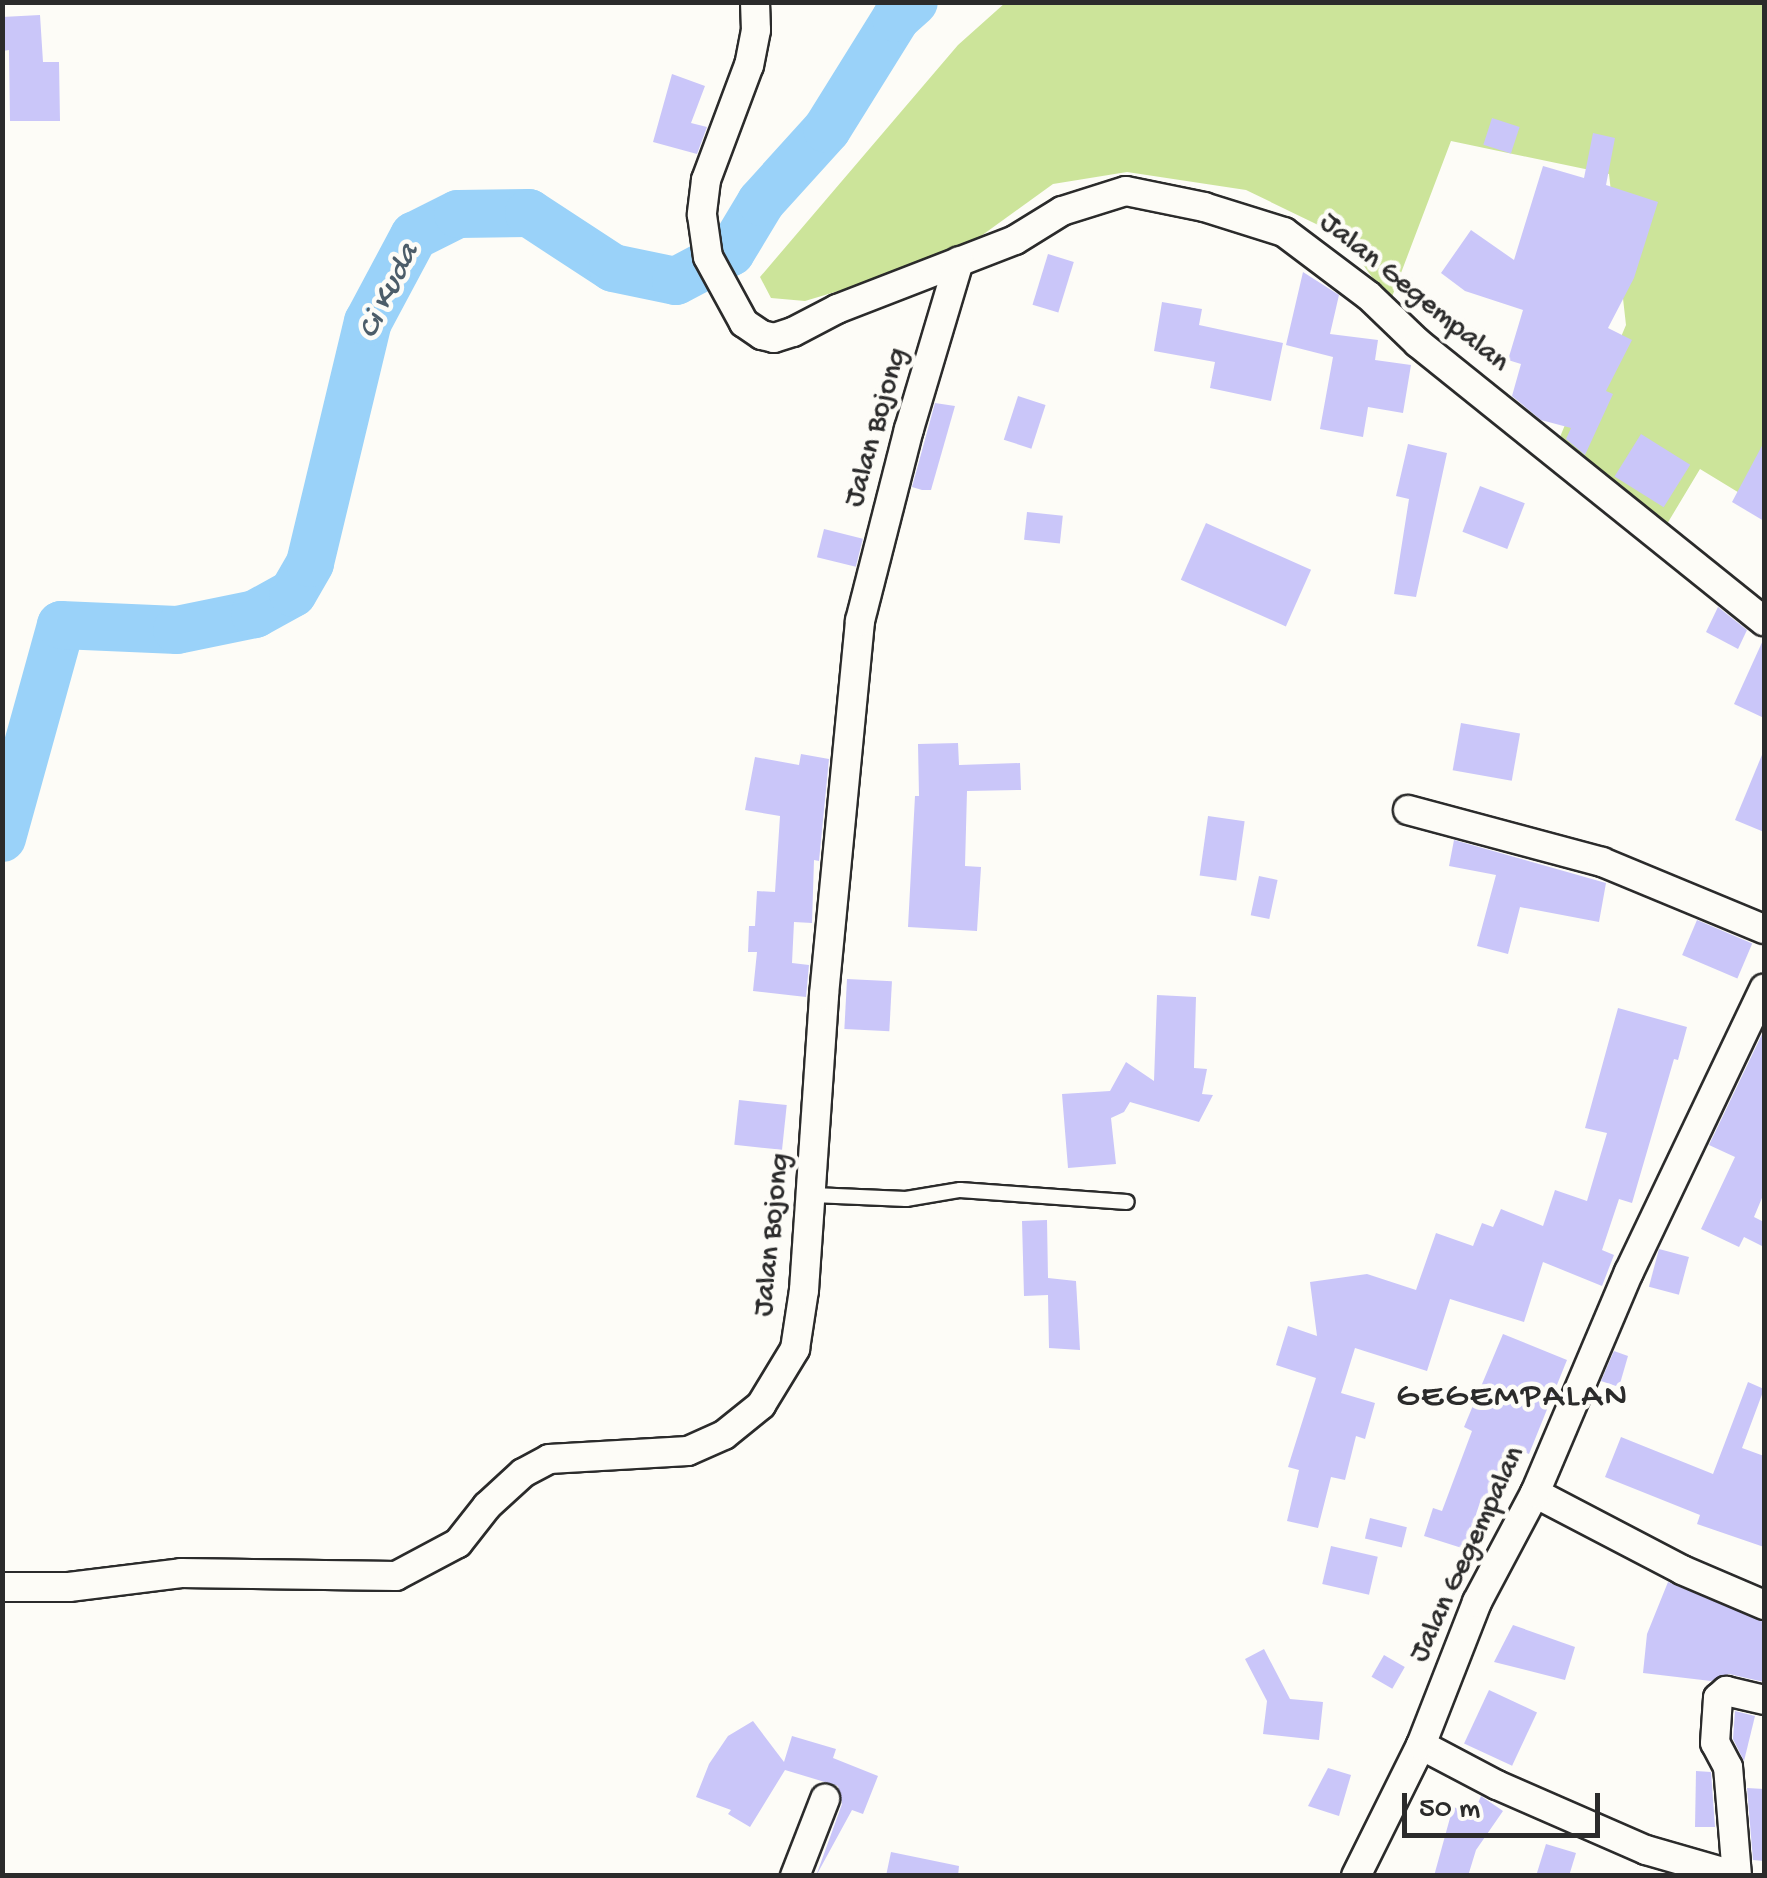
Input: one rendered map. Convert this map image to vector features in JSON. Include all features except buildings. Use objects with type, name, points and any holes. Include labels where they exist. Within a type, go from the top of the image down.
[{"type":"street","name":"Jalan Gegempalan","points":[[756,2],[756,30],[748,65],[706,180],[702,215],[708,257],[744,323],[774,338],[1015,240],[1062,211],[1126,191],[1204,207],[1284,232],[1369,296],[1418,343],[1764,622]]},
{"type":"street","name":"Jalan Bojong","points":[[2,1587],[69,1587],[182,1573],[396,1576],[458,1543],[511,1484],[550,1460],[688,1451],[724,1434],[761,1406],[794,1349],[813,1195],[826,976],[860,621],[909,429],[959,262]]},
{"type":"street","points":[[1408,810],[1602,862],[1764,929]]},
{"type":"street","name":"Jalan Gegempalan","points":[[1356,1876],[1422,1744],[1478,1602],[1535,1494],[1629,1272],[1764,989]]},
{"type":"street","points":[[1535,1494],[1682,1570],[1764,1605]]},
{"type":"street","points":[[1422,1744],[1497,1784],[1646,1850],[1736,1876],[1728,1767],[1715,1743],[1718,1698],[1726,1691],[1764,1700]]},
{"type":"street","points":[[795,1876],[825,1799]]},
{"type":"lane","points":[[813,1195],[906,1199],[960,1190],[1127,1202]]},
{"type":"green space","points":[[1005,3],[1764,3],[1764,508],[1700,469],[1667,524],[1560,437],[1590,364],[1607,370],[1626,325],[1609,174],[1451,141],[1390,302],[1343,237],[1246,190],[1127,172],[1053,184],[963,249],[805,301],[771,298],[760,277],[958,45]]},
{"type":"waterway","name":"Ci Kuda","points":[[2,838],[61,625],[177,630],[255,614],[293,593],[310,563],[368,322],[414,236],[458,214],[529,213],[613,268],[676,281],[731,252],[761,202],[827,129],[896,18],[914,2]]},
{"type":"district","name":"GEGEMPALAN","points":[[1513,1398]]}]
